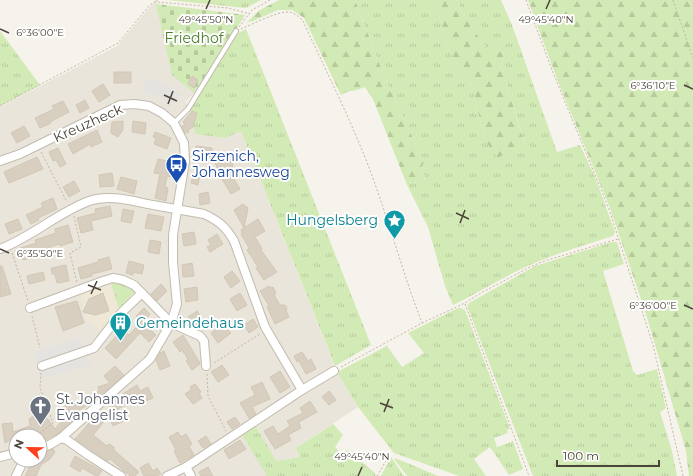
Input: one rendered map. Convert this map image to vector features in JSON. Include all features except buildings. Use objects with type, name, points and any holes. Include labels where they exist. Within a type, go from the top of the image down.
[{"type":"street","name":"Kreuzheck","points":[[0,161],[38,146],[120,105],[134,104],[149,106],[162,113],[174,123]]},
{"type":"street","points":[[48,445],[61,438],[150,359],[171,323],[177,304],[173,235],[185,161],[184,144],[174,123]]},
{"type":"street","points":[[4,247],[72,209],[90,201],[103,198],[119,198],[204,214],[216,220],[227,229],[234,241],[267,330],[302,390]]},
{"type":"street","points":[[30,308],[113,278],[123,280],[134,285],[171,323],[200,336],[204,341],[208,366]]},
{"type":"street","points":[[42,366],[94,348],[122,312],[142,293]]},
{"type":"street","points":[[167,476],[186,467],[302,390],[334,371]]},
{"type":"street","points":[[61,438],[67,440],[121,476]]},
{"type":"street","points":[[186,467],[191,476]]},
{"type":"lane","points":[[174,123],[188,109],[236,30]]},
{"type":"path","points":[[236,30],[252,10],[270,0]]},
{"type":"path","points":[[526,0],[552,70],[610,209],[653,345],[683,476]]},
{"type":"path","points":[[673,0],[693,58]]},
{"type":"path","points":[[0,106],[118,43],[149,6],[156,1],[228,8],[250,14]]},
{"type":"path","points":[[236,30],[277,14],[289,12],[303,21],[367,163],[385,210],[422,324]]},
{"type":"path","points":[[38,146],[72,209],[80,247],[70,253],[79,290]]},
{"type":"path","points":[[334,371],[464,303],[530,266],[544,260],[618,238]]},
{"type":"path","points":[[4,247],[11,250],[30,308],[40,348]]},
{"type":"path","points":[[464,303],[529,476]]},
{"type":"path","points":[[230,438],[208,396],[208,366],[267,330]]},
{"type":"path","points":[[42,366],[40,387],[53,423],[46,428]]},
{"type":"path","points":[[377,476],[389,456]]},
{"type":"shaded area","points":[[155,1],[157,4],[245,15],[194,93],[186,102],[195,134],[241,131],[337,372],[358,407],[296,448],[300,457],[276,461],[256,426],[265,476],[0,476],[0,107],[117,46]]},
{"type":"shaded area","points":[[146,78],[168,85],[181,95],[172,105],[160,97],[143,92]]},
{"type":"shaded area","points":[[110,282],[119,309],[100,331],[87,318],[80,291]]},
{"type":"shaded area","points":[[80,338],[91,365],[41,379],[34,352]]},
{"type":"green space","points":[[168,0],[261,0],[246,8]]},
{"type":"green space","points":[[279,0],[355,0],[384,76],[424,162],[421,169],[426,178],[407,185],[373,99],[365,87],[341,95],[304,18],[292,10],[278,10],[253,21],[247,22],[260,10]]},
{"type":"green space","points":[[355,0],[430,0],[438,13],[452,56],[472,87],[485,140],[525,144],[501,66],[504,53],[484,45],[462,13],[457,0],[501,0],[512,25],[557,152],[580,145],[595,177],[615,232],[613,236],[543,259],[512,273],[453,305],[445,286],[428,227],[407,185],[426,178],[421,169],[424,162],[384,76]]},
{"type":"green space","points":[[430,0],[457,0],[462,13],[484,45],[504,53],[501,66],[525,145],[497,158],[485,140],[472,87],[452,56],[438,13]]},
{"type":"green space","points":[[528,0],[693,0],[693,476],[689,476],[686,451],[647,317],[610,208],[557,79]]},
{"type":"green space","name":"Friedhof","points":[[156,4],[245,15],[194,93],[172,75]]},
{"type":"green space","points":[[246,29],[371,345],[335,366],[241,131],[225,138],[195,134],[189,110],[236,34]]},
{"type":"green space","points":[[0,31],[40,85],[0,106]]},
{"type":"green space","points":[[612,242],[617,242],[624,264],[603,271],[633,371],[637,375],[657,369],[666,408],[660,412],[672,451],[677,476],[533,476],[467,306],[469,303],[535,266]]},
{"type":"green space","points":[[114,282],[125,285],[134,292],[119,309],[111,283]]},
{"type":"green space","points":[[458,308],[465,310],[510,429],[507,430],[508,433],[494,438],[497,447],[513,441],[523,469],[509,475],[490,447],[474,459],[486,476],[459,476],[394,453],[358,407],[337,372],[387,346],[402,367],[424,353],[408,333]]},
{"type":"green space","points":[[333,424],[343,435],[335,447],[341,453],[348,450],[376,474],[375,476],[265,476],[266,474],[242,435],[256,426],[276,461],[300,457],[296,448]]},
{"type":"green space","points":[[391,457],[404,476],[381,476]]},
{"type":"green space","points":[[395,458],[439,476],[407,476]]},
{"type":"place","name":"Sirzenich, Johannesweg","points":[[177,184]]},
{"type":"place","name":"Hungelsberg","points":[[394,240]]},
{"type":"place","name":"Gemeindehaus","points":[[120,342]]},
{"type":"place","name":"St. Johannes Evangelist","points":[[40,426]]}]
